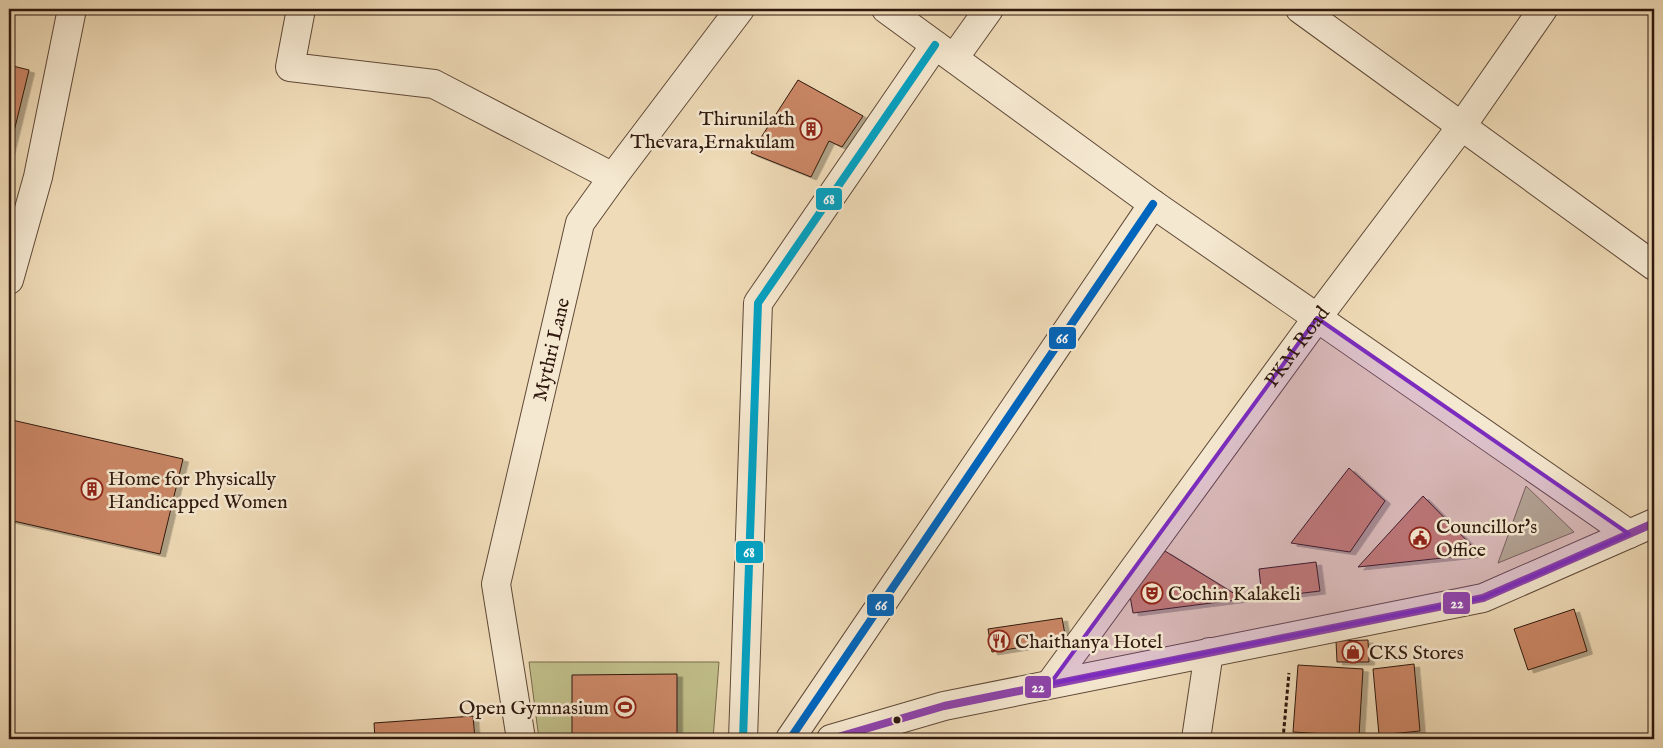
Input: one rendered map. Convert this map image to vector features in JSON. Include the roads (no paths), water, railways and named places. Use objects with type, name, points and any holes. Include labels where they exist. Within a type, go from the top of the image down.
[{"type":"street","points":[[9,280],[38,177],[72,9]]},
{"type":"street","points":[[301,9],[290,67],[434,84],[613,177]]},
{"type":"street","name":"Mythri Lane","points":[[521,739],[496,584],[580,223],[740,9]]},
{"type":"street","points":[[886,9],[1153,204],[1629,534]]},
{"type":"street","points":[[743,739],[758,303],[944,51],[990,9]]},
{"type":"street","points":[[1300,9],[1654,266]]},
{"type":"street","name":"PKM Road","points":[[1050,684],[1317,318],[1461,127],[1543,9]]},
{"type":"street","points":[[790,739],[1153,204]]},
{"type":"street","points":[[831,739],[944,706],[1484,598],[1654,523]]},
{"type":"street","points":[[1196,739],[1209,652]]},
{"type":"place","name":"Thirunilath Thevara,Ernakulam","points":[[811,129]]},
{"type":"place","name":"Home for Physically Handicapped Women","points":[[92,489]]},
{"type":"place","name":"Councillor's Office","points":[[1420,538]]},
{"type":"place","name":"Cochin Kalakeli","points":[[1152,593]]},
{"type":"place","name":"Chaithanya Hotel","points":[[999,641]]},
{"type":"place","name":"CKS Stores","points":[[1353,652]]},
{"type":"place","name":"Open Gymnasium","points":[[625,707]]}]
